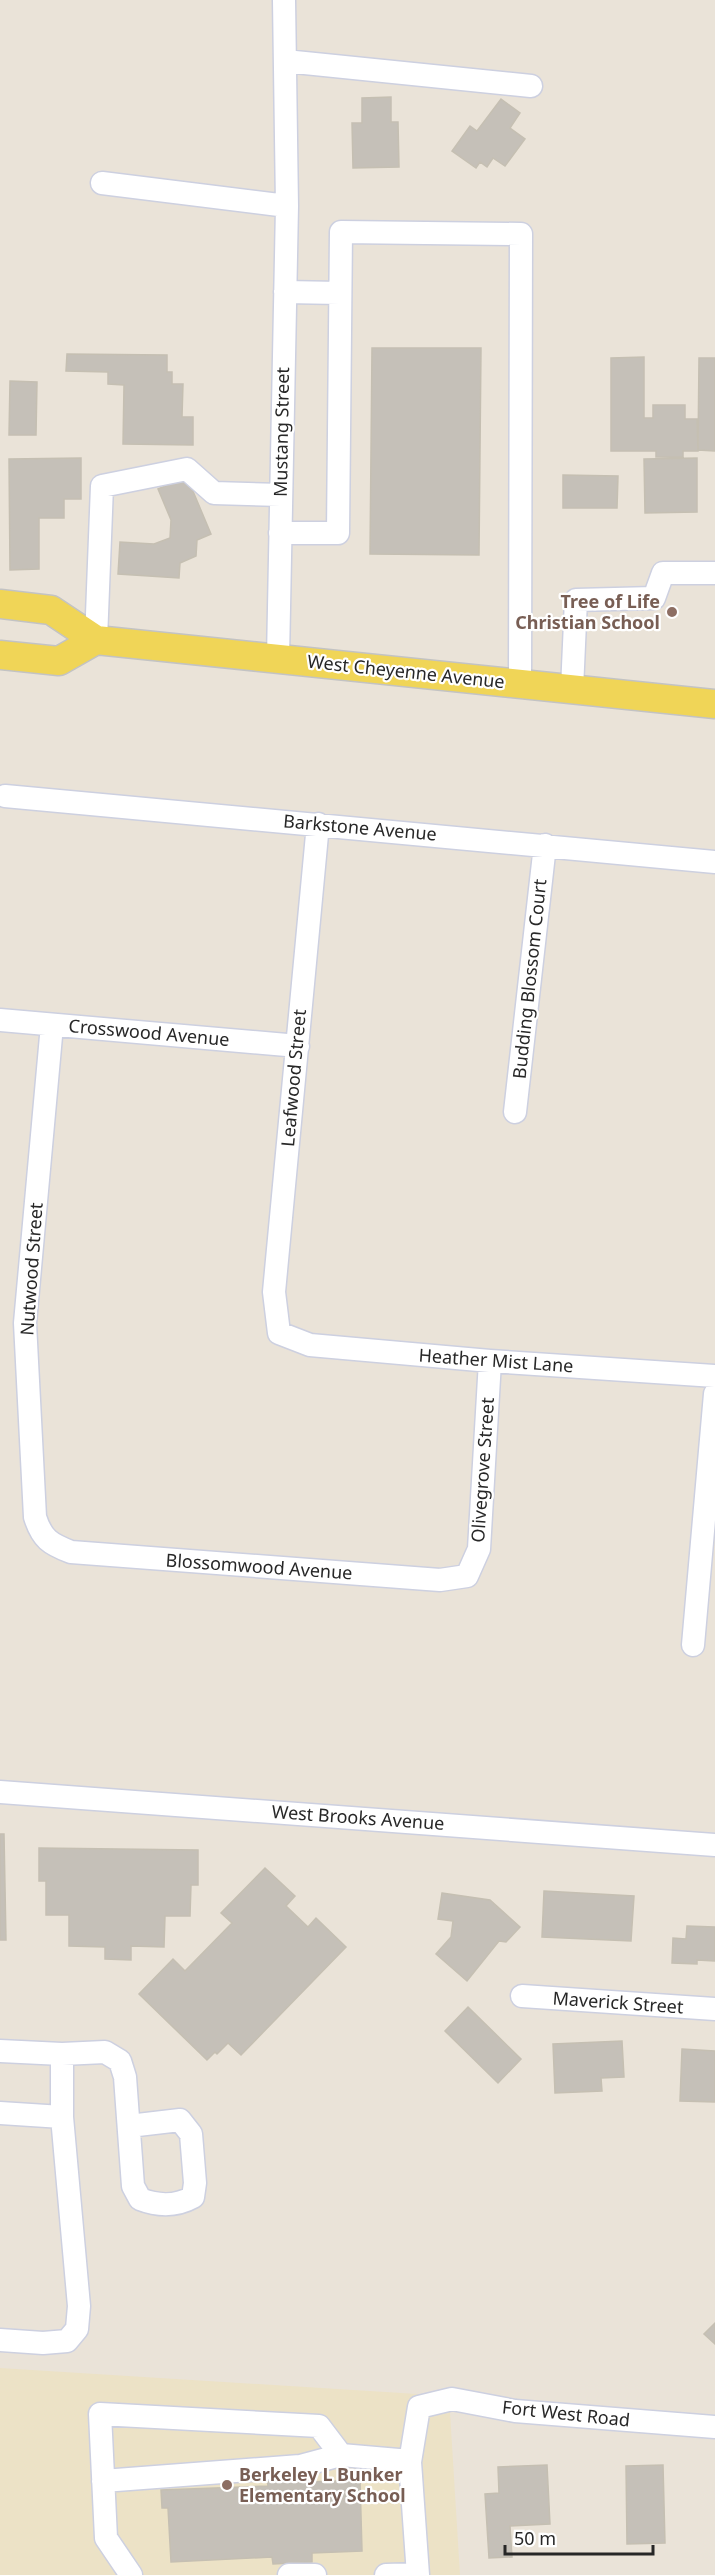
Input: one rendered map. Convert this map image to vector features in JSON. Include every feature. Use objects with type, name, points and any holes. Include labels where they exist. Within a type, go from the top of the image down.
[{"type":"main road","name":"West Cheyenne Avenue","points":[[0,604],[51,610],[96,640],[715,704]]},
{"type":"main road","points":[[0,655],[59,661],[96,640]]},
{"type":"street","name":"Mustang Street","points":[[278,658],[287,206],[284,0]]},
{"type":"street","points":[[285,61],[531,86]]},
{"type":"street","points":[[102,183],[287,206]]},
{"type":"street","points":[[280,533],[338,533],[341,232],[521,234],[520,684]]},
{"type":"street","points":[[285,292],[340,292]]},
{"type":"street","points":[[96,640],[102,486],[187,469],[214,493],[281,495]]},
{"type":"street","points":[[572,689],[576,600],[654,598],[663,573],[715,573]]},
{"type":"street","name":"Barkstone Avenue","points":[[4,796],[715,862]]},
{"type":"street","name":"Leafwood Street","points":[[279,1333],[274,1292],[318,824]]},
{"type":"street","name":"Budding Blossom Court","points":[[515,1112],[545,845]]},
{"type":"street","name":"Crosswood Avenue","points":[[0,1020],[297,1046]]},
{"type":"street","name":"Nutwood Street","points":[[52,1025],[25,1323],[35,1516],[40,1530],[52,1545]]},
{"type":"street","name":"Heather Mist Lane","points":[[279,1333],[310,1345],[490,1361],[715,1376]]},
{"type":"street","name":"Olivegrove Street","points":[[467,1576],[480,1549],[490,1361]]},
{"type":"street","points":[[693,1645],[715,1394]]},
{"type":"street","name":"Blossomwood Avenue","points":[[52,1545],[71,1552],[440,1580],[467,1576]]},
{"type":"street","name":"West Brooks Avenue","points":[[0,1792],[715,1845]]},
{"type":"street","name":"Maverick Street","points":[[522,1996],[715,2009]]},
{"type":"street","points":[[0,2051],[62,2054],[105,2052],[120,2061],[129,2126]]},
{"type":"street","points":[[0,2340],[43,2343],[67,2341],[77,2329],[79,2306],[62,2117],[62,2054]]},
{"type":"street","points":[[0,2113],[62,2117]]},
{"type":"street","name":"Fort West Road","points":[[410,2461],[419,2407],[452,2399],[515,2411],[715,2427]]},
{"type":"street","points":[[130,2575],[106,2538],[100,2414],[319,2426],[341,2455]]},
{"type":"street","points":[[103,2481],[300,2466],[341,2455],[410,2461],[418,2574],[386,2575]]},
{"type":"street","points":[[289,2575],[315,2575]]},
{"type":"shaded area","name":"Berkeley L Bunker Elementary School","points":[[0,2368],[449,2396],[460,2575],[0,2575]]},
{"type":"building","points":[[391,97],[391,122],[398,122],[399,167],[353,168],[352,123],[362,123],[362,98]]},
{"type":"building","points":[[501,99],[520,113],[510,128],[525,139],[505,166],[493,158],[487,167],[480,162],[476,168],[452,151],[470,126],[477,131]]},
{"type":"building","points":[[372,348],[481,348],[479,555],[370,554]]},
{"type":"building","points":[[67,354],[167,355],[167,372],[172,372],[172,384],[183,384],[182,417],[193,417],[193,445],[123,444],[124,385],[108,384],[108,372],[66,371]]},
{"type":"building","points":[[644,357],[644,418],[653,418],[653,405],[685,405],[685,419],[697,419],[698,451],[683,451],[683,457],[656,457],[656,451],[611,451],[611,358]]},
{"type":"building","points":[[699,358],[715,358],[715,451],[698,450]]},
{"type":"building","points":[[10,381],[37,382],[36,435],[9,435]]},
{"type":"building","points":[[81,458],[81,499],[64,499],[64,518],[39,518],[39,569],[10,570],[9,459]]},
{"type":"building","points":[[697,458],[697,512],[645,513],[644,459]]},
{"type":"building","points":[[563,475],[618,476],[617,508],[563,508]]},
{"type":"building","points":[[187,477],[211,534],[197,540],[196,556],[180,563],[179,578],[118,574],[120,542],[154,544],[170,538],[171,520],[158,489]]},
{"type":"building","points":[[0,1834],[4,1834],[6,1940],[0,1940]]},
{"type":"building","points":[[39,1848],[198,1850],[198,1885],[191,1885],[190,1916],[165,1916],[164,1947],[131,1946],[131,1960],[105,1959],[105,1947],[69,1946],[69,1915],[46,1915],[46,1881],[39,1881]]},
{"type":"building","points":[[265,1868],[295,1896],[286,1906],[308,1927],[316,1918],[346,1947],[241,2055],[228,2043],[207,2060],[139,1994],[173,1959],[185,1971],[232,1923],[221,1913]]},
{"type":"building","points":[[544,1891],[634,1896],[631,1941],[542,1937]]},
{"type":"building","points":[[442,1893],[490,1900],[520,1927],[506,1942],[499,1941],[467,1981],[436,1954],[451,1937],[453,1921],[438,1919]]},
{"type":"building","points":[[687,1926],[715,1927],[715,1961],[697,1960],[697,1964],[672,1963],[673,1938],[686,1939]]},
{"type":"building","points":[[468,2007],[521,2059],[498,2083],[445,2031]]},
{"type":"building","points":[[622,2041],[624,2077],[601,2078],[602,2091],[555,2093],[553,2044]]},
{"type":"building","points":[[682,2049],[715,2051],[715,2102],[680,2101]]},
{"type":"building","points":[[715,2323],[715,2344],[704,2334]]},
{"type":"building","points":[[547,2465],[550,2524],[510,2526],[512,2557],[489,2558],[485,2494],[499,2493],[498,2467]]},
{"type":"building","points":[[663,2465],[665,2543],[627,2544],[626,2466]]},
{"type":"building","points":[[307,2477],[308,2482],[360,2480],[362,2551],[312,2553],[312,2562],[273,2564],[272,2557],[171,2562],[168,2508],[162,2508],[161,2490],[268,2486],[267,2478]]},
{"type":"place","name":"Tree of Life Christian School","points":[[672,612]]},
{"type":"place","name":"Berkeley L Bunker Elementary School","points":[[227,2485]]}]
